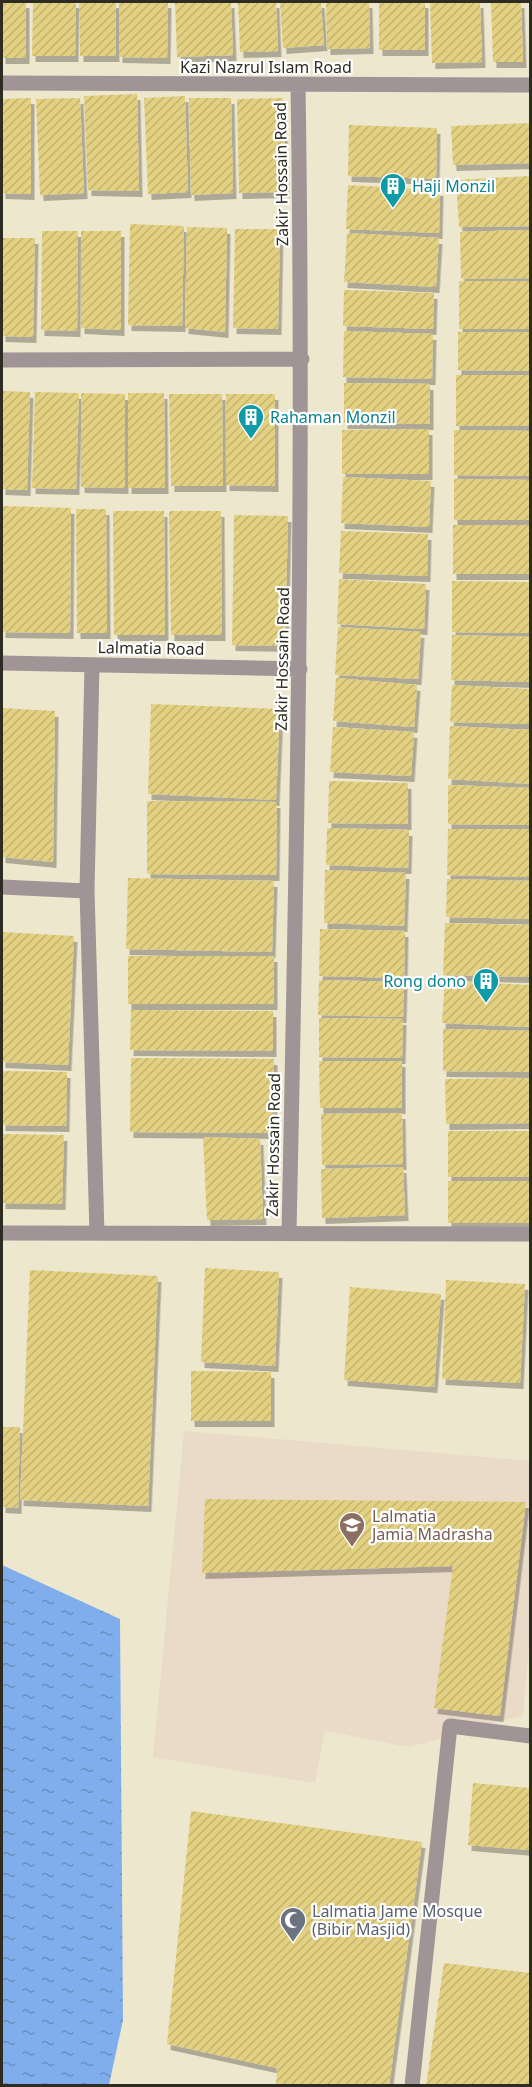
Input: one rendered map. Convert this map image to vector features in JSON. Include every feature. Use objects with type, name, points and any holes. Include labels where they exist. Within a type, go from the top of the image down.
[{"type":"street","name":"Kazi Nazrul Islam Road","points":[[2,83],[531,85]]},
{"type":"street","name":"Zakir Hossain Road","points":[[289,1233],[300,669],[302,359],[297,85]]},
{"type":"street","points":[[2,360],[302,359]]},
{"type":"street","name":"Lalmatia Road","points":[[2,663],[300,669]]},
{"type":"street","points":[[92,665],[87,891],[97,1233]]},
{"type":"street","points":[[2,888],[87,891]]},
{"type":"street","name":"Zakir Hossain Road","points":[[2,1233],[531,1234]]},
{"type":"street","points":[[412,2085],[450,1726],[531,1736]]},
{"type":"shaded area","name":"Lalmatia Jamia Madrasha","points":[[184,1431],[530,1461],[530,1636],[523,1715],[409,1747],[325,1731],[315,1783],[153,1757]]},
{"type":"water","points":[[2,1565],[120,1619],[123,2020],[109,2085],[2,2085]]},
{"type":"building","points":[[2,2],[26,2],[26,58],[2,58]]},
{"type":"building","points":[[33,2],[76,2],[75,56],[32,56]]},
{"type":"building","points":[[79,2],[116,2],[116,56],[80,56]]},
{"type":"building","points":[[119,2],[168,2],[167,58],[119,57]]},
{"type":"building","points":[[175,2],[231,2],[233,55],[177,57]]},
{"type":"building","points":[[238,2],[276,2],[278,51],[240,52]]},
{"type":"building","points":[[280,2],[321,2],[324,45],[283,48]]},
{"type":"building","points":[[326,2],[369,2],[370,48],[327,49]]},
{"type":"building","points":[[379,2],[425,2],[425,50],[379,50]]},
{"type":"building","points":[[430,2],[480,2],[482,62],[432,63]]},
{"type":"building","points":[[491,2],[521,2],[523,62],[493,62]]},
{"type":"building","points":[[137,94],[139,191],[88,190],[84,96]]},
{"type":"building","points":[[185,96],[188,192],[148,194],[144,98]]},
{"type":"building","points":[[31,98],[31,194],[2,193],[2,99]]},
{"type":"building","points":[[80,98],[84,193],[40,195],[36,99]]},
{"type":"building","points":[[189,98],[231,98],[233,193],[191,195]]},
{"type":"building","points":[[283,98],[286,192],[239,193],[237,99]]},
{"type":"building","points":[[530,123],[530,163],[453,165],[451,126]]},
{"type":"building","points":[[349,125],[437,128],[436,179],[348,176]]},
{"type":"building","points":[[530,176],[530,226],[459,227],[456,180]]},
{"type":"building","name":"Haji Monzil","points":[[348,185],[440,190],[439,233],[346,229]]},
{"type":"building","points":[[130,224],[184,226],[182,326],[128,325]]},
{"type":"building","points":[[187,227],[227,228],[225,332],[185,328]]},
{"type":"building","points":[[235,229],[280,229],[278,329],[233,328]]},
{"type":"building","points":[[530,230],[530,278],[461,279],[460,232]]},
{"type":"building","points":[[42,231],[78,231],[77,331],[41,330]]},
{"type":"building","points":[[81,231],[121,231],[121,330],[81,328]]},
{"type":"building","points":[[347,233],[439,238],[436,287],[344,282]]},
{"type":"building","points":[[2,238],[35,238],[33,337],[2,336]]},
{"type":"building","points":[[459,281],[530,281],[530,329],[459,329]]},
{"type":"building","points":[[344,290],[434,293],[433,329],[343,326]]},
{"type":"building","points":[[344,331],[433,334],[432,379],[343,377]]},
{"type":"building","points":[[458,332],[530,332],[530,371],[458,370]]},
{"type":"building","points":[[456,375],[530,375],[530,426],[456,426]]},
{"type":"building","points":[[344,383],[430,384],[430,424],[344,423]]},
{"type":"building","points":[[2,391],[30,392],[27,490],[2,489]]},
{"type":"building","points":[[35,392],[79,393],[76,489],[32,488]]},
{"type":"building","points":[[81,393],[125,394],[125,488],[81,487]]},
{"type":"building","points":[[128,393],[164,393],[165,488],[128,488]]},
{"type":"building","points":[[169,394],[222,394],[223,486],[171,486]]},
{"type":"building","name":"Rahaman Monzil","points":[[226,394],[275,394],[275,486],[226,485]]},
{"type":"building","points":[[429,429],[429,474],[342,474],[342,430]]},
{"type":"building","points":[[454,430],[530,431],[530,476],[454,475]]},
{"type":"building","points":[[343,477],[431,481],[429,527],[341,523]]},
{"type":"building","points":[[454,479],[530,480],[530,520],[454,520]]},
{"type":"building","points":[[2,506],[71,508],[70,633],[2,632]]},
{"type":"building","points":[[76,509],[106,509],[107,633],[77,633]]},
{"type":"building","points":[[113,511],[164,511],[165,635],[114,635]]},
{"type":"building","points":[[169,511],[221,511],[222,635],[171,635]]},
{"type":"building","points":[[234,515],[288,516],[285,646],[232,645]]},
{"type":"building","points":[[453,525],[530,525],[530,574],[453,574]]},
{"type":"building","points":[[341,531],[428,534],[427,576],[339,573]]},
{"type":"building","points":[[339,579],[426,584],[424,629],[337,624]]},
{"type":"building","points":[[452,581],[530,582],[530,633],[452,632]]},
{"type":"building","points":[[338,627],[421,632],[418,679],[335,675]]},
{"type":"building","points":[[452,635],[530,637],[530,682],[451,680]]},
{"type":"building","points":[[336,678],[417,685],[414,727],[333,721]]},
{"type":"building","points":[[452,685],[530,689],[530,724],[450,722]]},
{"type":"building","points":[[151,704],[280,709],[276,800],[148,794]]},
{"type":"building","points":[[2,708],[55,711],[53,862],[2,857]]},
{"type":"building","points":[[450,726],[530,730],[530,784],[448,779]]},
{"type":"building","points":[[333,727],[414,732],[411,776],[330,772]]},
{"type":"building","points":[[329,781],[408,783],[408,824],[328,823]]},
{"type":"building","points":[[448,785],[530,788],[530,825],[448,824]]},
{"type":"building","points":[[147,801],[277,802],[276,875],[147,874]]},
{"type":"building","points":[[327,828],[409,830],[408,868],[326,865]]},
{"type":"building","points":[[448,829],[530,829],[530,877],[447,875]]},
{"type":"building","points":[[325,870],[406,873],[404,926],[324,923]]},
{"type":"building","points":[[128,878],[274,881],[272,952],[126,949]]},
{"type":"building","points":[[447,879],[530,881],[530,919],[446,917]]},
{"type":"building","points":[[445,923],[530,925],[529,977],[443,975]]},
{"type":"building","points":[[320,929],[405,931],[404,978],[319,976]]},
{"type":"building","points":[[2,932],[74,936],[68,1065],[2,1062]]},
{"type":"building","points":[[128,956],[274,956],[274,1004],[128,1004]]},
{"type":"building","points":[[319,980],[404,982],[403,1017],[318,1015]]},
{"type":"building","name":"Rong dono","points":[[445,981],[530,985],[529,1027],[442,1023]]},
{"type":"building","points":[[131,1010],[273,1011],[273,1051],[130,1050]]},
{"type":"building","points":[[319,1018],[403,1019],[402,1058],[319,1057]]},
{"type":"building","points":[[443,1029],[530,1031],[530,1072],[443,1071]]},
{"type":"building","points":[[131,1058],[274,1059],[274,1133],[130,1132]]},
{"type":"building","points":[[319,1061],[402,1061],[402,1108],[320,1108]]},
{"type":"building","points":[[2,1071],[67,1072],[66,1126],[2,1125]]},
{"type":"building","points":[[530,1078],[530,1123],[446,1124],[445,1079]]},
{"type":"building","points":[[402,1113],[403,1164],[322,1165],[321,1114]]},
{"type":"building","points":[[448,1131],[530,1131],[530,1177],[448,1177]]},
{"type":"building","points":[[2,1134],[64,1135],[62,1204],[2,1203]]},
{"type":"building","points":[[203,1137],[260,1139],[263,1219],[207,1220]]},
{"type":"building","points":[[403,1167],[405,1215],[322,1218],[321,1169]]},
{"type":"building","points":[[448,1181],[530,1181],[530,1223],[448,1223]]},
{"type":"building","points":[[205,1268],[279,1272],[275,1366],[201,1362]]},
{"type":"building","points":[[30,1270],[158,1276],[148,1506],[20,1500]]},
{"type":"building","points":[[446,1280],[525,1284],[520,1383],[442,1379]]},
{"type":"building","points":[[350,1287],[441,1294],[434,1387],[344,1380]]},
{"type":"building","points":[[191,1371],[271,1372],[271,1421],[191,1421]]},
{"type":"building","points":[[2,1427],[20,1427],[18,1508],[2,1507]]},
{"type":"building","name":"Lalmatia Jamia Madrasha","points":[[205,1499],[526,1502],[500,1716],[434,1708],[453,1566],[202,1573]]},
{"type":"building","points":[[473,1783],[530,1788],[530,1850],[468,1845]]},
{"type":"building","name":"Lalmatia Jame Mosque (Bibir Masjid)","points":[[191,1811],[422,1842],[389,2086],[276,2086],[277,2068],[167,2044]]},
{"type":"building","points":[[444,1963],[530,1973],[530,2086],[426,2086]]},
{"type":"place","name":"Haji Monzil","points":[[393,209]]},
{"type":"place","name":"Rahaman Monzil","points":[[251,440]]},
{"type":"place","name":"Rong dono","points":[[486,1004]]},
{"type":"place","name":"Lalmatia Jamia Madrasha","points":[[352,1548]]},
{"type":"place","name":"Lalmatia Jame Mosque (Bibir Masjid)","points":[[293,1943]]}]
